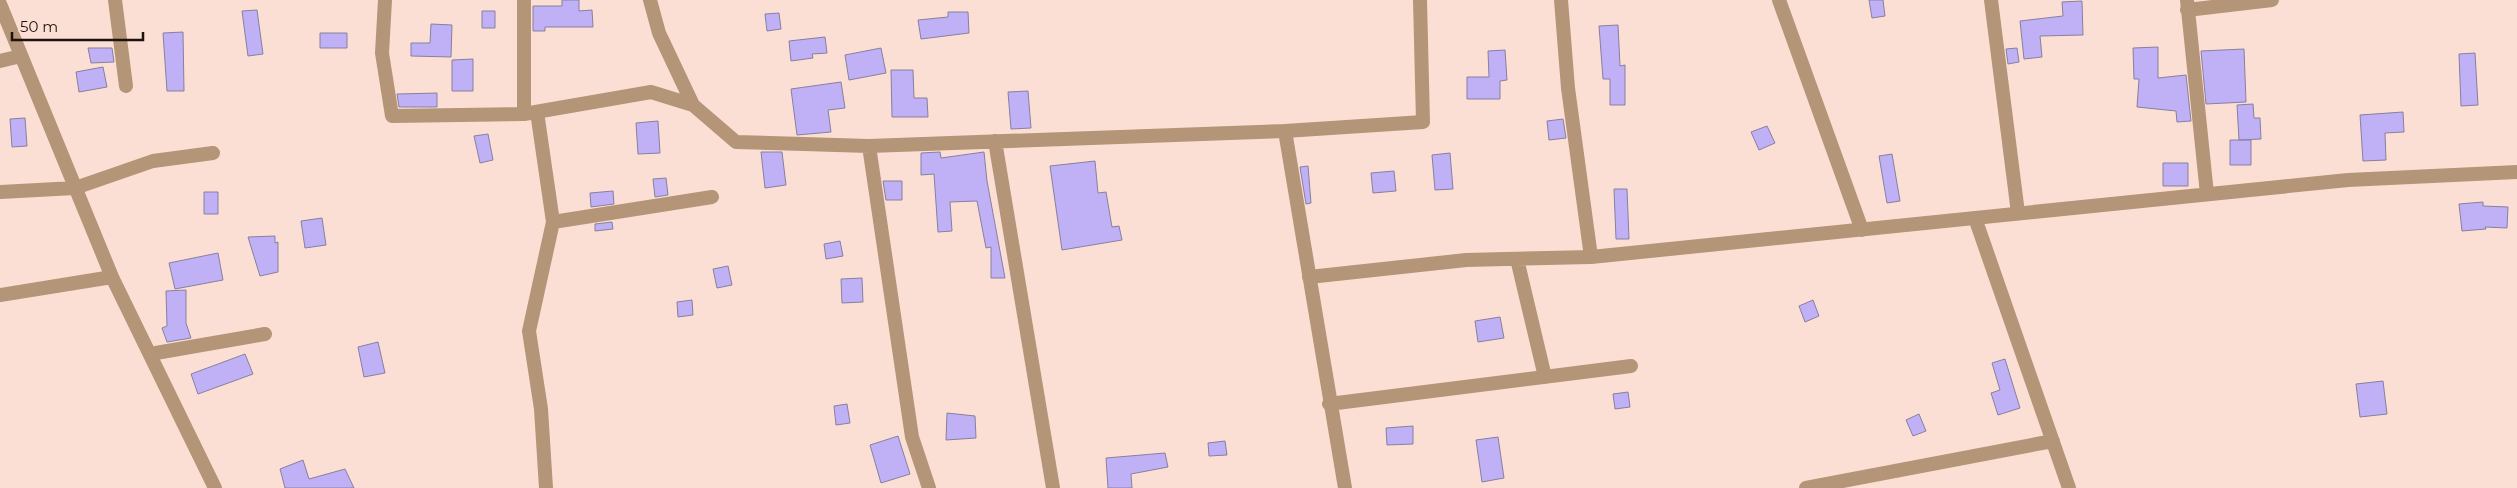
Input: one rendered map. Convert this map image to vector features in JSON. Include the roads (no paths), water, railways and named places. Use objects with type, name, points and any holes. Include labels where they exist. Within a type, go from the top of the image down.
[{"type":"street","points":[[115,0],[126,86]]},
{"type":"street","points":[[385,0],[382,53],[392,116],[531,113],[652,92],[693,105],[736,142],[869,146],[1285,131],[1423,122],[1420,0]]},
{"type":"street","points":[[524,0],[531,113],[553,222],[529,331],[541,409],[546,488]]},
{"type":"street","points":[[650,0],[659,33],[693,105]]},
{"type":"street","points":[[1561,0],[1568,88],[1591,258]]},
{"type":"street","points":[[1779,0],[1862,230]]},
{"type":"street","points":[[1991,0],[2018,213]]},
{"type":"street","points":[[2207,194],[2187,5],[2272,0]]},
{"type":"street","points":[[0,4],[112,277],[215,488]]},
{"type":"street","points":[[0,61],[21,56]]},
{"type":"street","points":[[1285,131],[1329,404],[1345,488]]},
{"type":"street","points":[[995,141],[1053,488]]},
{"type":"street","points":[[869,146],[912,437],[929,488]]},
{"type":"street","points":[[0,192],[75,188],[153,161],[213,152]]},
{"type":"street","points":[[1309,277],[1466,260],[1591,258],[2348,180],[2517,172]]},
{"type":"street","points":[[553,222],[712,198]]},
{"type":"street","points":[[1975,218],[2069,488]]},
{"type":"street","points":[[1517,259],[1545,377]]},
{"type":"street","points":[[0,295],[112,277]]},
{"type":"street","points":[[150,354],[265,334]]},
{"type":"street","points":[[1329,404],[1631,366]]},
{"type":"street","points":[[1806,488],[2053,442]]}]
